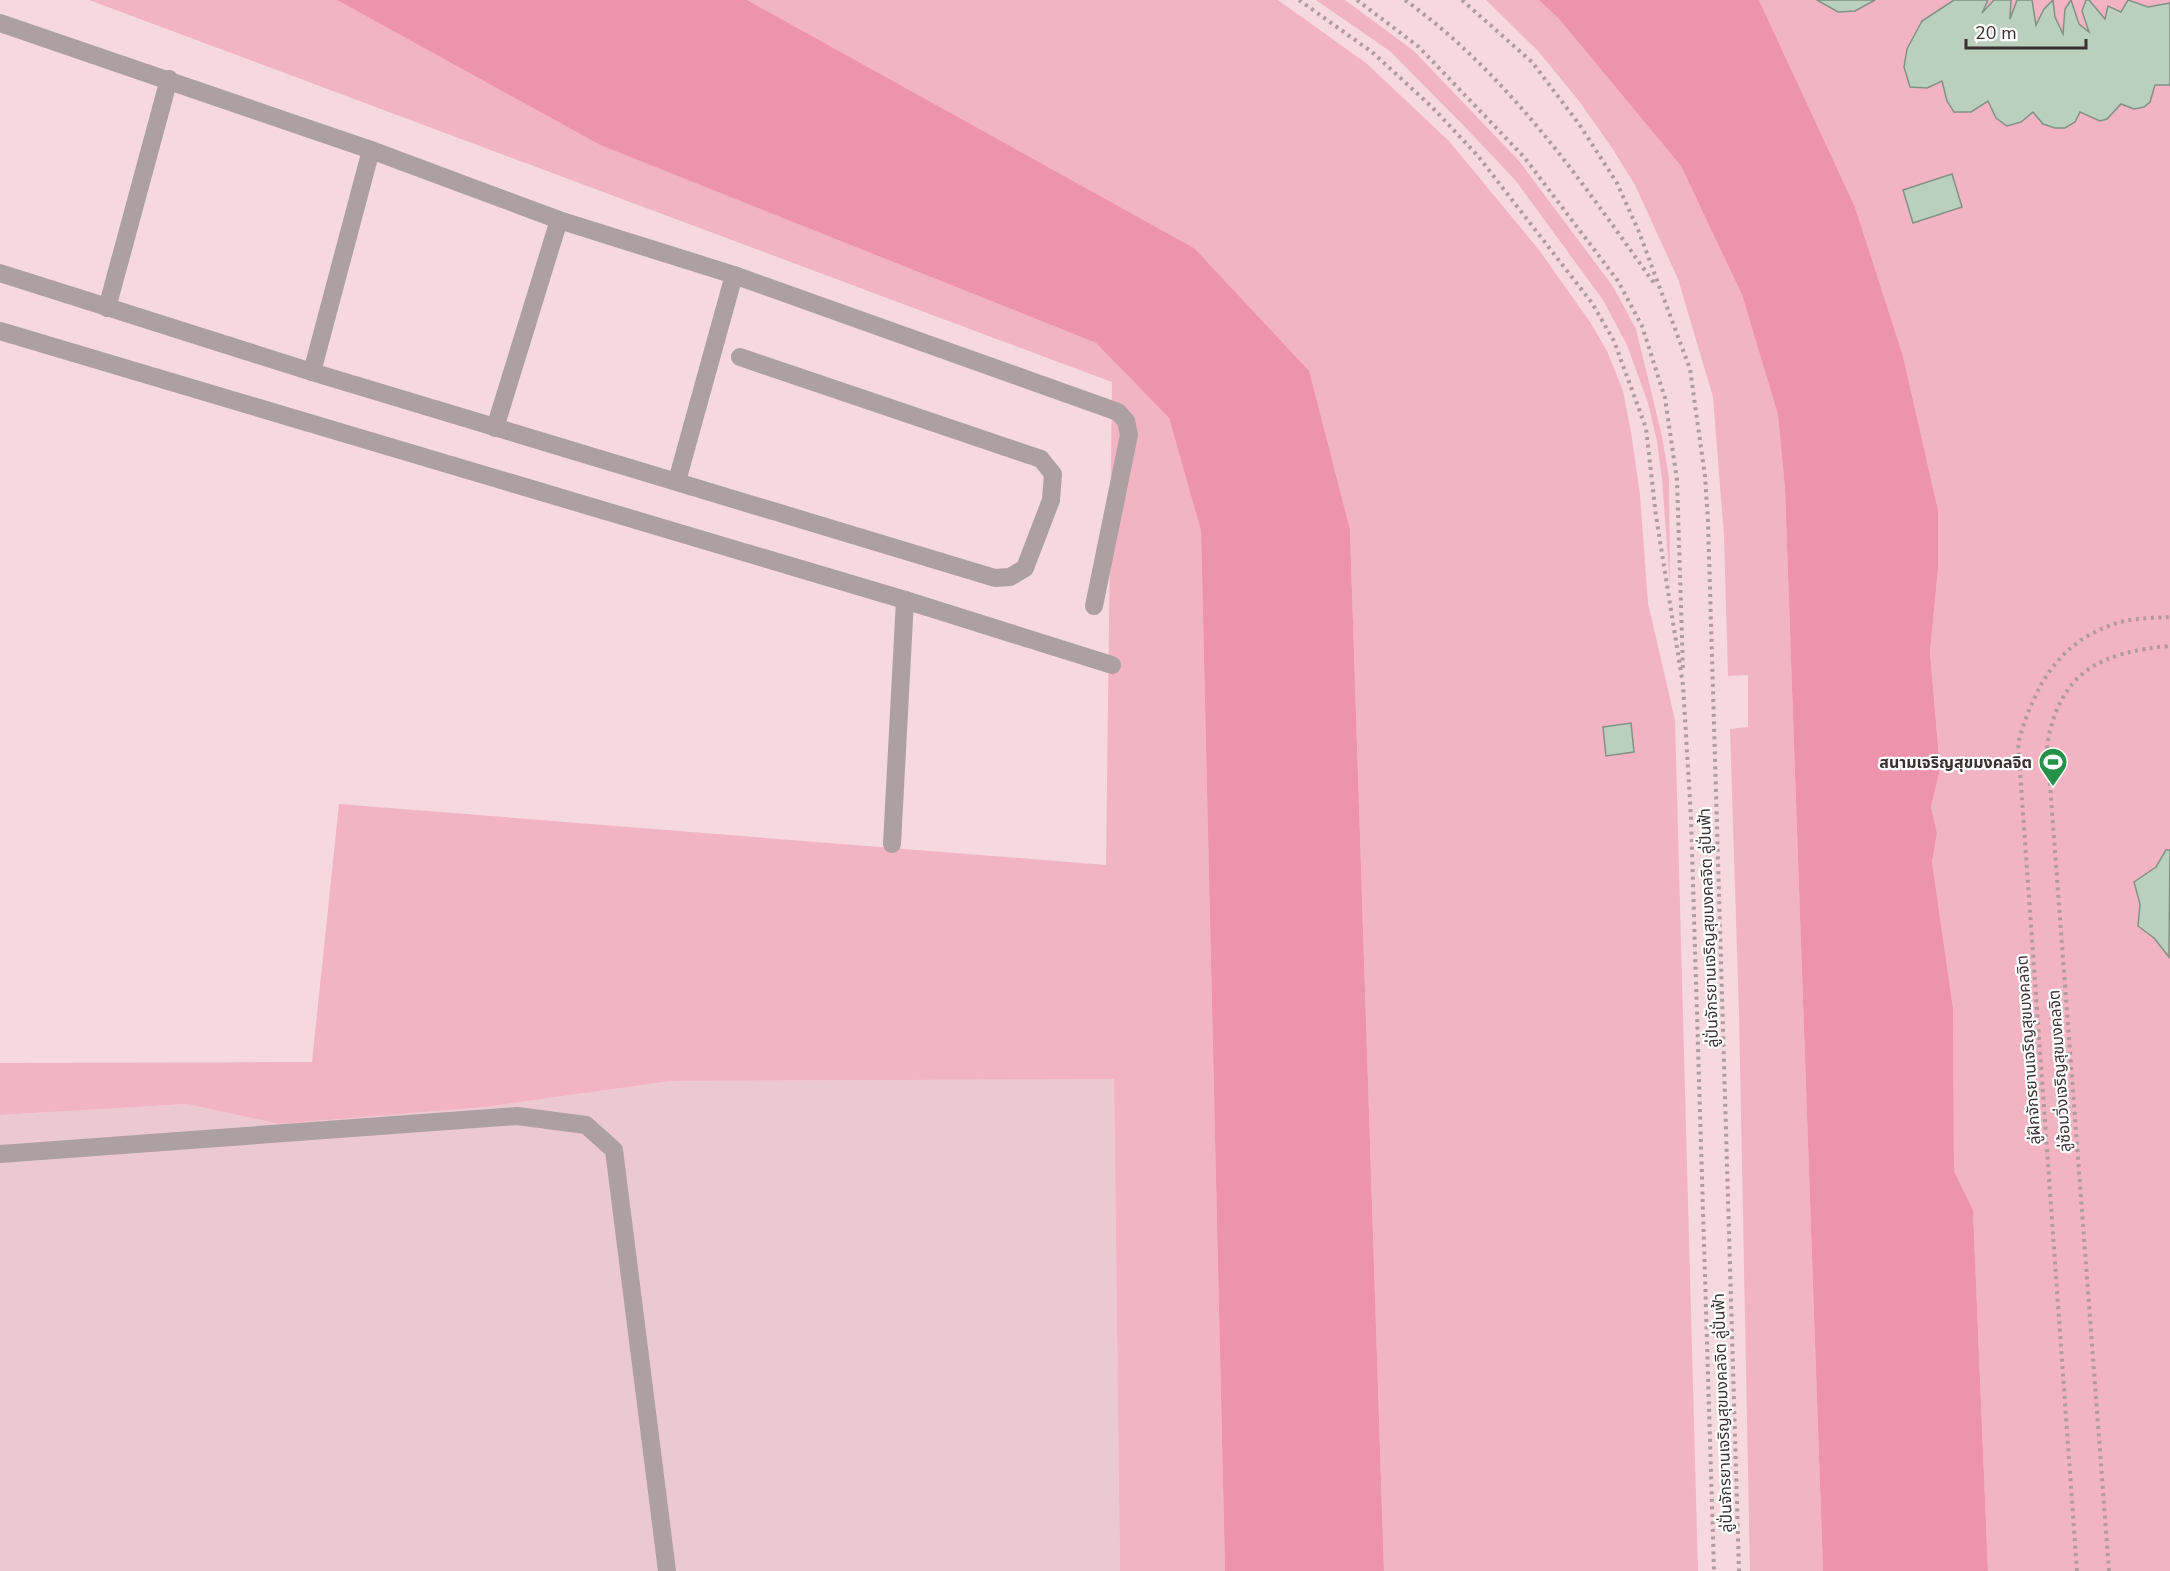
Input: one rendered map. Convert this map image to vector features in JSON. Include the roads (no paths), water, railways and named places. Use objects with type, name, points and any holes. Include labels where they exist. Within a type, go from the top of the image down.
[{"type":"lane","points":[[0,22],[371,150],[559,220],[734,275],[1118,412],[1126,421],[1129,435],[1094,606]]},
{"type":"lane","points":[[107,308],[170,79]]},
{"type":"lane","points":[[312,372],[371,150]]},
{"type":"lane","points":[[495,428],[559,220]]},
{"type":"lane","points":[[0,273],[312,372],[995,578],[1010,577],[1025,568],[1051,500],[1053,474],[1041,459],[740,357]]},
{"type":"lane","points":[[677,481],[734,275]]},
{"type":"lane","points":[[0,331],[905,600],[1113,665]]},
{"type":"lane","points":[[892,844],[905,600]]},
{"type":"lane","points":[[0,1154],[516,1116],[586,1125],[614,1150],[624,1215],[667,1571]]},
{"type":"place","name":"สนามเจริญสุขมงคลจิต","points":[[2053,788]]}]
